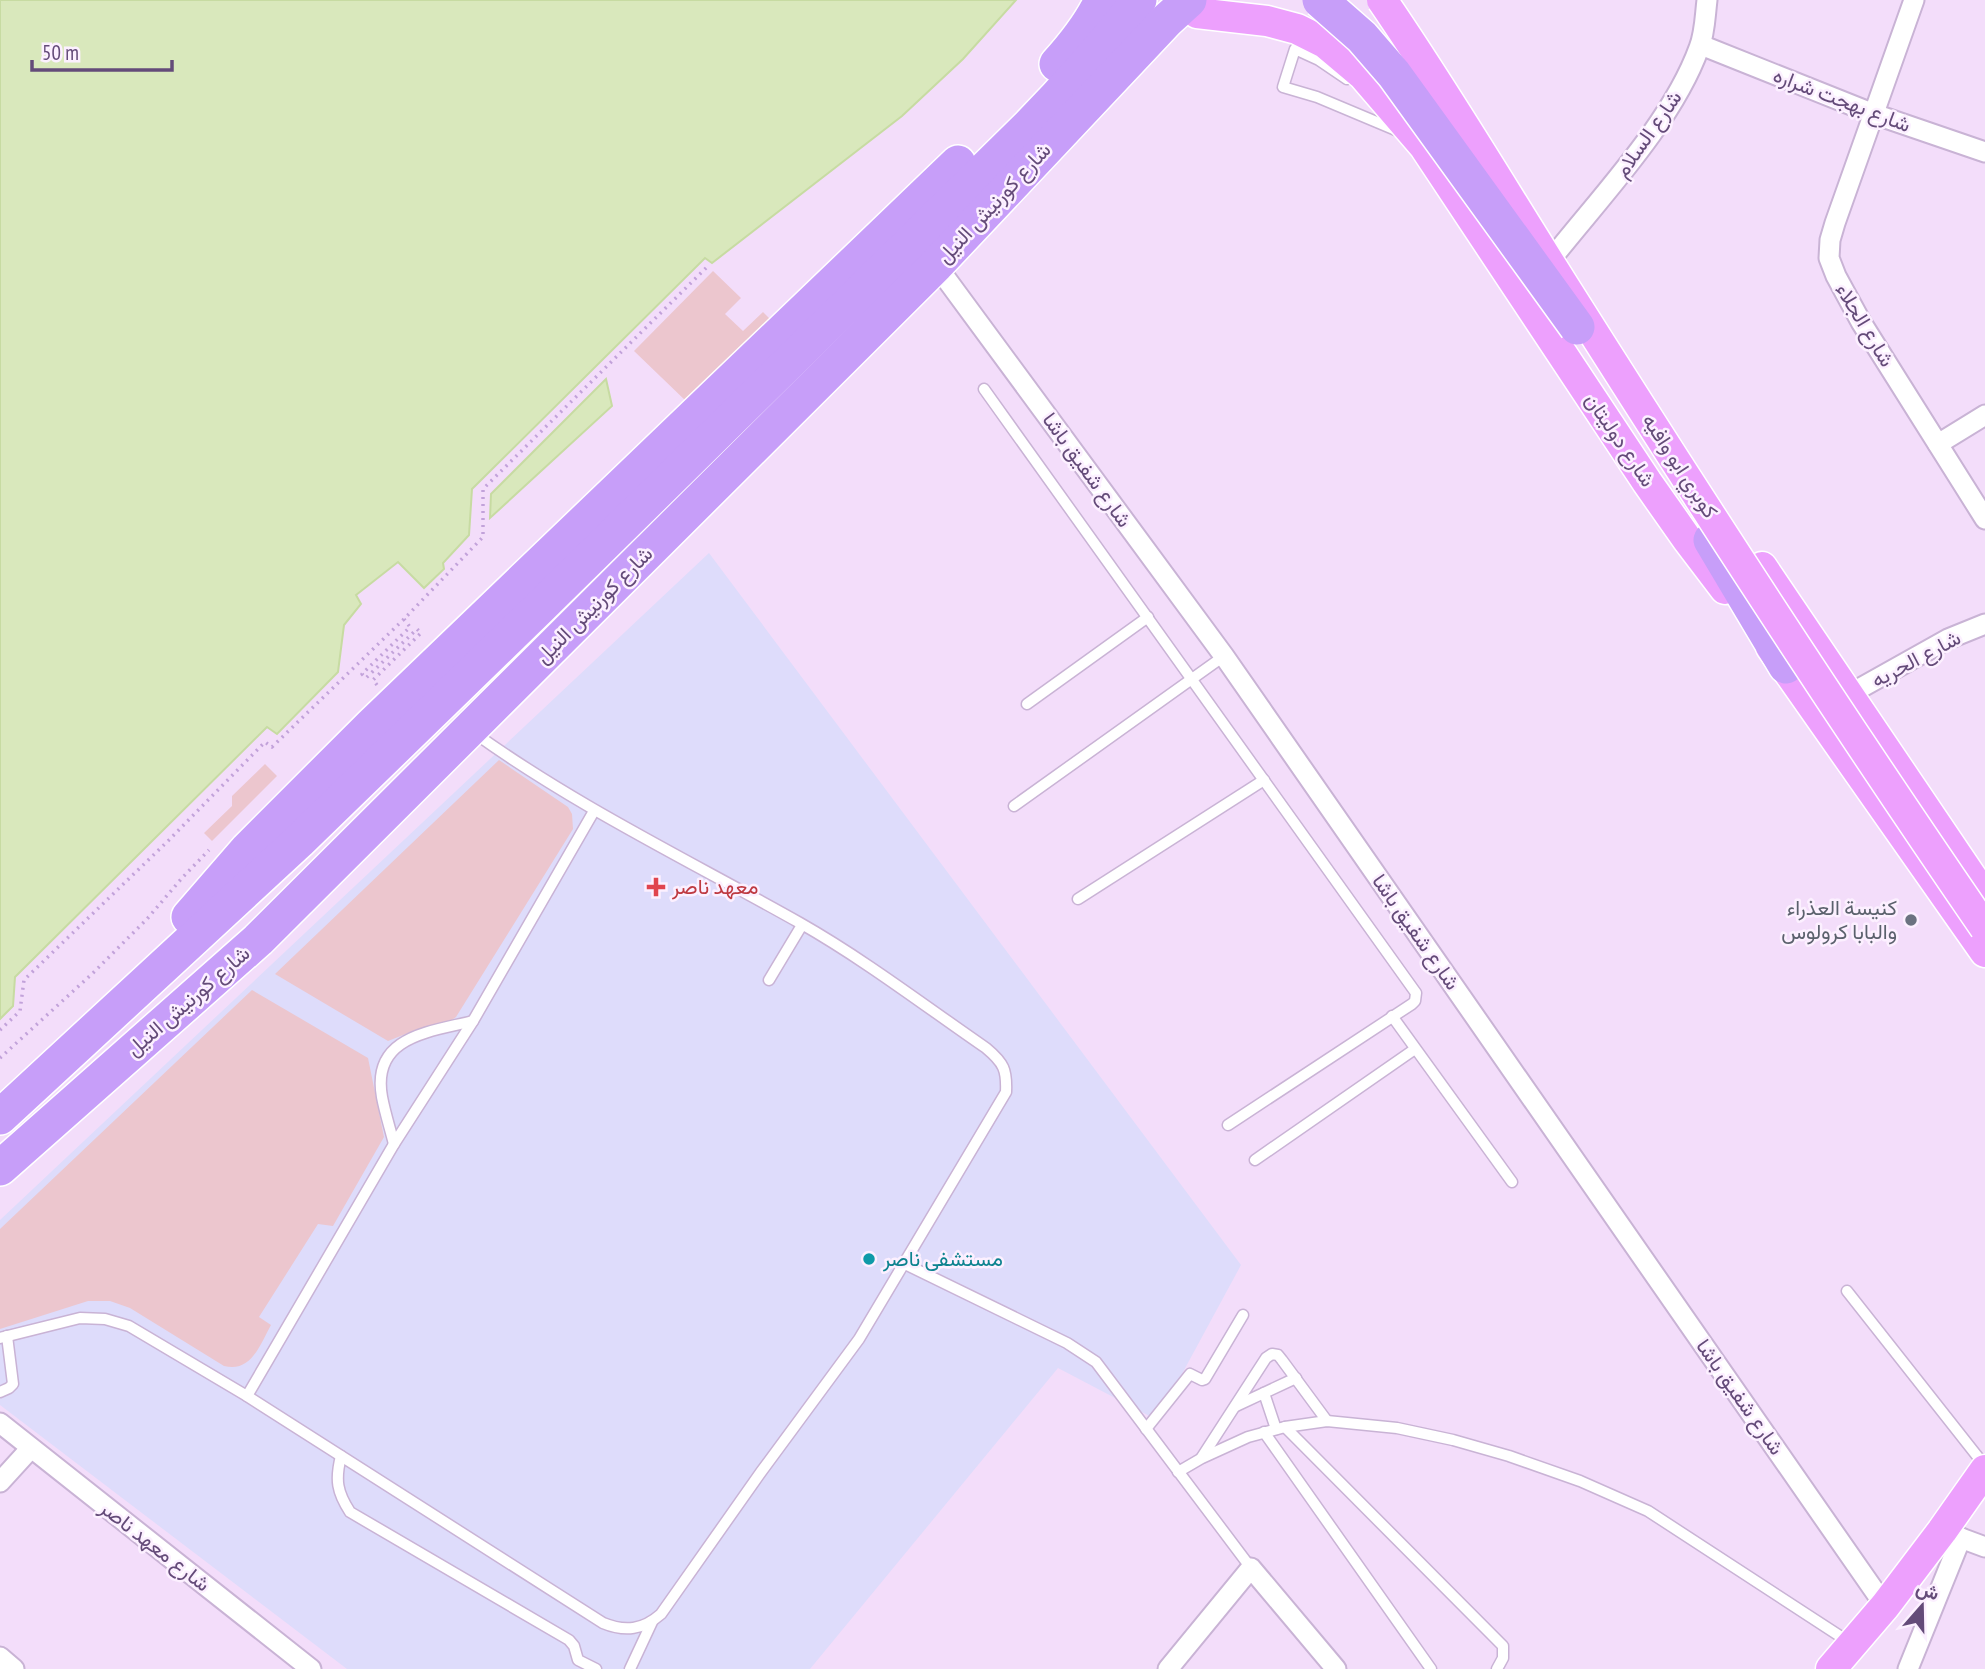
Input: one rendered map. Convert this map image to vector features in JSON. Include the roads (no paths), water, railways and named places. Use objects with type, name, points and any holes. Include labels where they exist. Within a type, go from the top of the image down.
[{"type":"highway","points":[[122,1003],[181,926],[248,849],[372,725],[1004,119],[1076,42],[1102,0]]},
{"type":"highway","name":"شارع كورنيش النيل","points":[[0,1117],[299,841],[529,618],[1029,126],[1070,84],[1139,0]]},
{"type":"highway","points":[[1320,0],[1362,37],[1394,75],[1577,327],[1644,427],[1786,666]]},
{"type":"highway","name":"شارع كورنيش النيل","points":[[0,1168],[258,940],[936,265],[1185,11]]},
{"type":"highway","points":[[299,841],[300,860],[315,873],[325,874]]},
{"type":"highway","points":[[229,907],[248,912],[258,930],[258,940]]},
{"type":"main road","name":"شارع كورنيش النيل","points":[[1185,11],[1229,0]]},
{"type":"main road","name":"كوبري ابو وافيه","points":[[1382,0],[1453,106],[1570,296],[1860,746],[1985,928]]},
{"type":"main road","points":[[1398,0],[1474,126],[1782,598],[1985,897]]},
{"type":"main road","name":"شارع دوليتان","points":[[1185,11],[1267,21],[1297,29],[1325,43],[1355,66],[1424,146],[1687,539],[1786,666],[1985,952]]},
{"type":"main road","points":[[1831,1669],[1951,1534],[1985,1468]]},
{"type":"street","name":"شارع السلام","points":[[1557,252],[1641,148],[1689,73],[1701,45],[1707,0]]},
{"type":"street","name":"شارع الجلاء","points":[[1914,0],[1830,240],[1829,258],[1861,322],[1985,519]]},
{"type":"street","name":"شارع بهجت شراره","points":[[1701,45],[1874,114],[1985,152]]},
{"type":"street","name":"شارع شفيق باشا","points":[[936,265],[1224,656],[1885,1606]]},
{"type":"street","points":[[1938,443],[1985,415]]},
{"type":"street","name":"شارع الحريه","points":[[1848,695],[1948,639],[1985,624]]},
{"type":"street","name":"شارع معهد ناصر","points":[[0,1423],[311,1669]]},
{"type":"street","points":[[0,1482],[32,1448]]},
{"type":"street","points":[[1908,1669],[1951,1534],[1985,1548]]},
{"type":"street","points":[[1168,1669],[1251,1568],[1336,1669]]},
{"type":"street","points":[[0,1657],[14,1669]]},
{"type":"lane","points":[[1355,66],[1346,79],[1319,60],[1295,50],[1283,87],[1317,97],[1398,131],[1412,132]]},
{"type":"lane","points":[[984,389],[1416,993],[1412,1004],[1228,1125]]},
{"type":"lane","points":[[1027,704],[1148,617]]},
{"type":"lane","points":[[1014,806],[1224,656]]},
{"type":"lane","points":[[0,1392],[13,1384],[3,1337],[80,1318],[105,1319],[129,1326],[247,1396],[603,1623],[628,1629],[652,1622],[661,1614],[859,1339],[1006,1092],[1007,1075],[1000,1060],[884,977],[802,925],[594,811],[516,763],[470,730]]},
{"type":"lane","points":[[1078,899],[1264,780]]},
{"type":"lane","points":[[247,1396],[394,1144],[473,1021],[594,811]]},
{"type":"lane","points":[[769,980],[802,925]]},
{"type":"lane","points":[[1392,1016],[1511,1182]]},
{"type":"lane","points":[[394,1144],[381,1094],[382,1073],[390,1055],[403,1041],[419,1034],[473,1021]]},
{"type":"lane","points":[[1255,1160],[1415,1049]]},
{"type":"lane","points":[[905,1264],[1067,1343],[1096,1363],[1251,1568]]},
{"type":"lane","points":[[1847,1291],[1985,1468]]},
{"type":"lane","points":[[1146,1429],[1190,1374],[1205,1379],[1243,1315]]},
{"type":"lane","points":[[1202,1458],[1266,1358],[1272,1354],[1278,1355],[1327,1422]]},
{"type":"lane","points":[[1235,1406],[1296,1378]]},
{"type":"lane","points":[[1264,1393],[1280,1428],[1503,1647],[1503,1658],[1497,1669]]},
{"type":"lane","points":[[1178,1472],[1248,1437],[1280,1428],[1327,1422],[1397,1428],[1453,1440],[1580,1480],[1648,1511],[1852,1644]]},
{"type":"lane","points":[[1264,1432],[1431,1669]]},
{"type":"lane","points":[[341,1456],[338,1485],[342,1500],[350,1512],[569,1640],[578,1660],[596,1669]]},
{"type":"lane","points":[[630,1669],[652,1622]]},
{"type":"place","name":"معهد ناصر","points":[[656,887]]},
{"type":"place","name":"كنيسة العذراء والبابا كرولوس","points":[[1911,920]]},
{"type":"place","name":"مستشفى ناصر","points":[[869,1259]]}]
